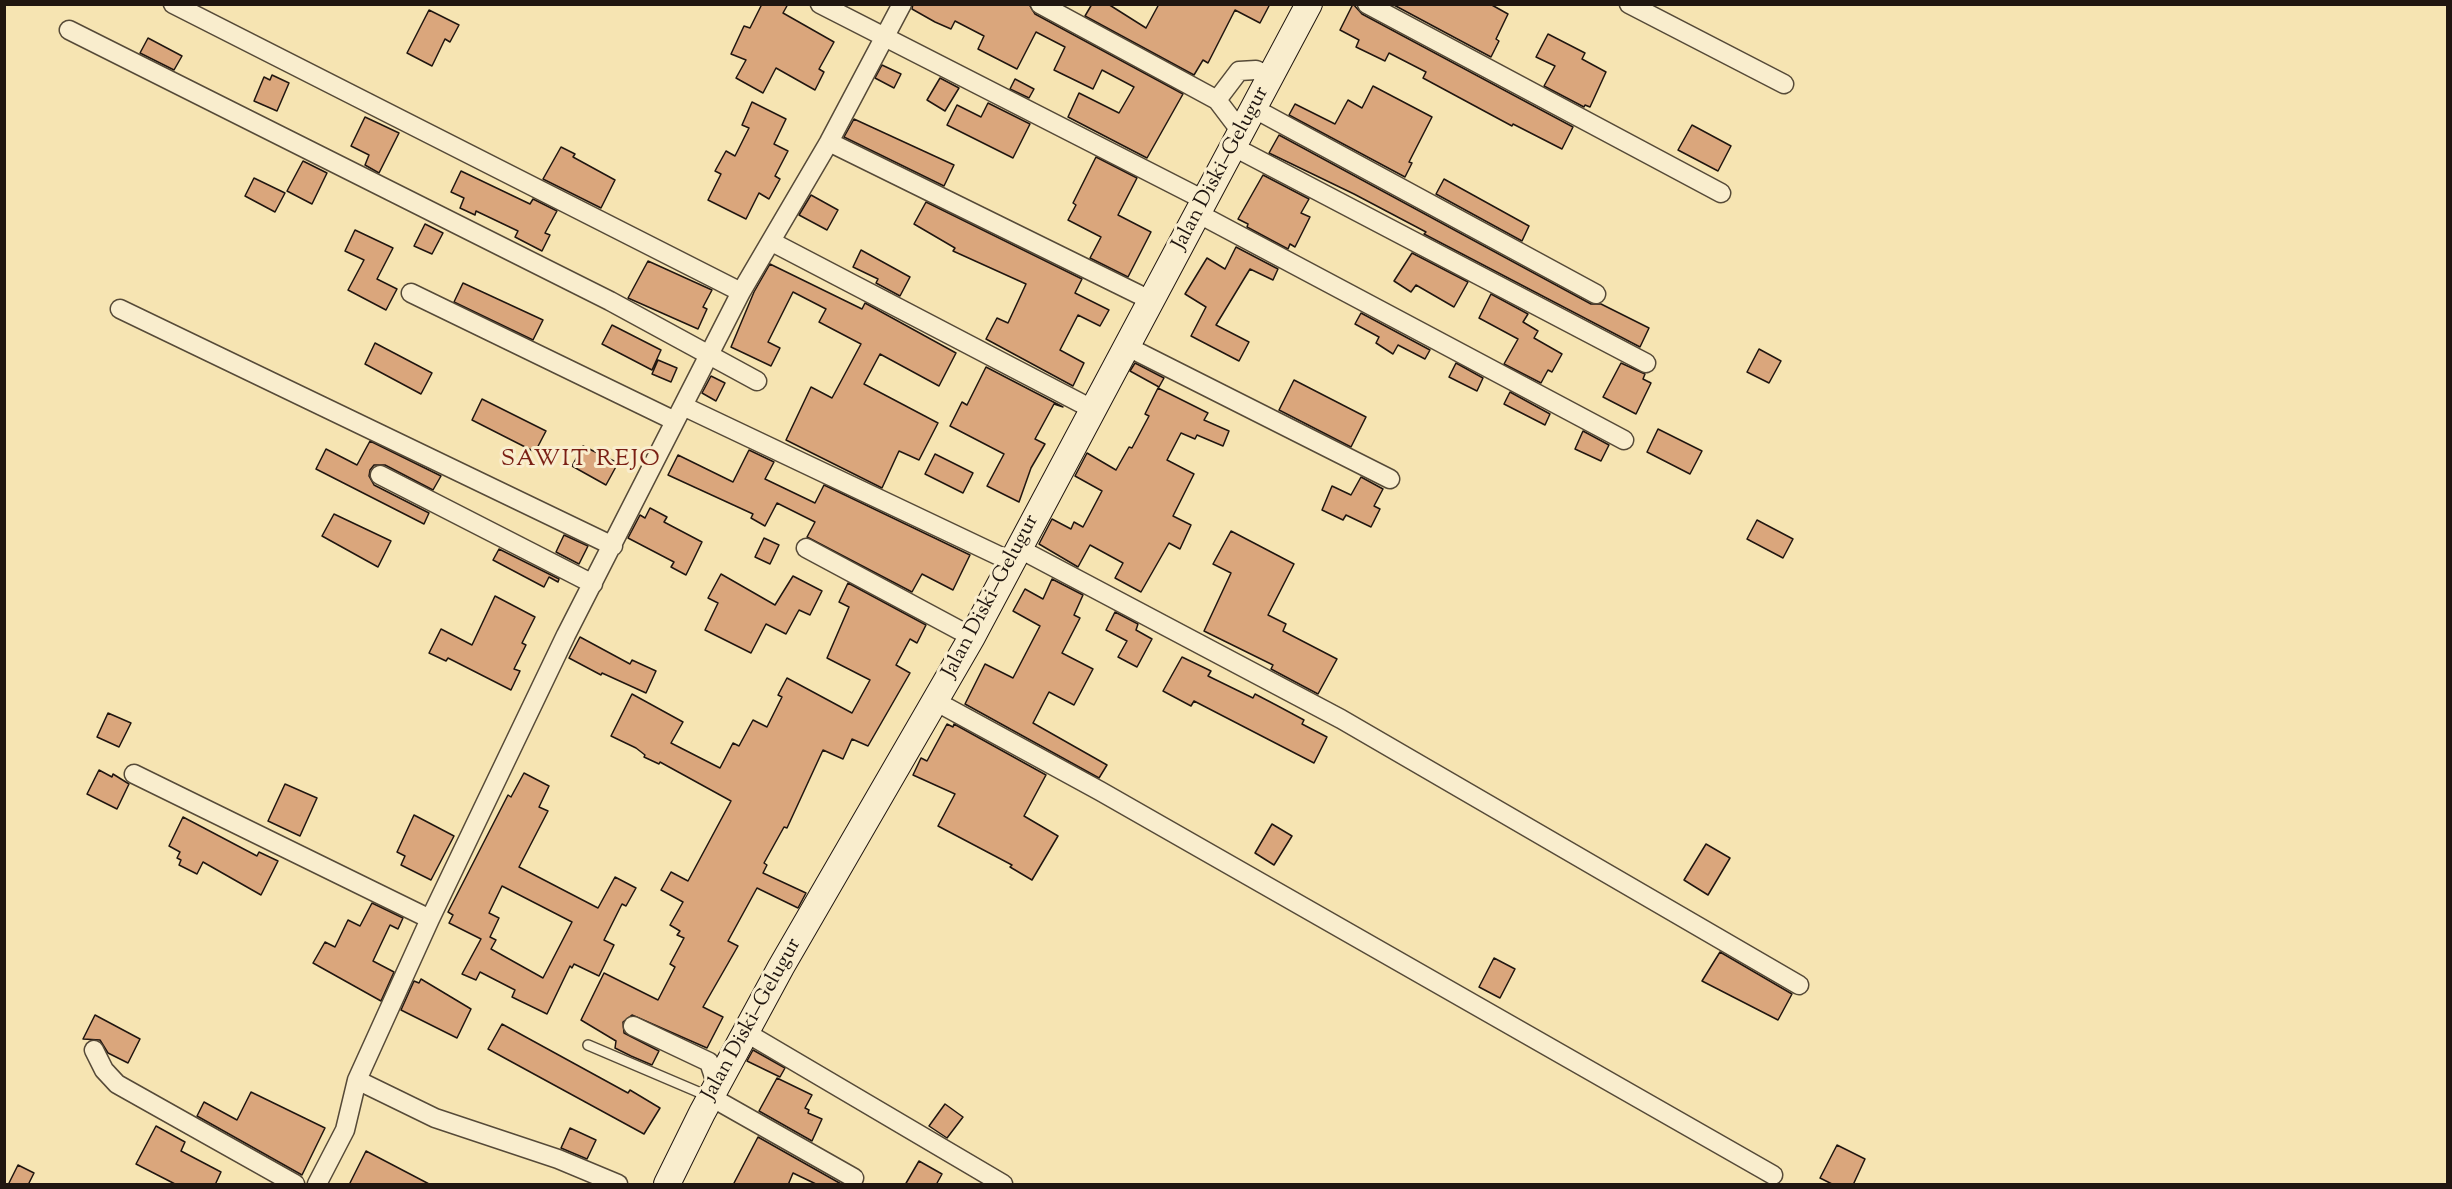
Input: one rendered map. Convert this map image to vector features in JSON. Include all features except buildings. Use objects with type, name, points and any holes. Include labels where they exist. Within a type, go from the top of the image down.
[{"type":"main road","name":"Jalan Diski–Gelugur","points":[[667,1185],[745,1032],[972,637],[1150,300],[1203,207],[1309,4]]},
{"type":"street","points":[[173,4],[741,292]]},
{"type":"street","points":[[820,4],[1203,207],[1624,440]]},
{"type":"street","points":[[317,1185],[345,1130],[357,1080],[430,919],[594,584],[741,292],[829,142],[902,4]]},
{"type":"street","points":[[1040,4],[1217,100],[1238,140],[1646,363]]},
{"type":"street","points":[[1367,4],[1721,193]]},
{"type":"street","points":[[1629,4],[1784,84]]},
{"type":"street","points":[[69,30],[610,301],[757,381]]},
{"type":"street","points":[[1217,100],[1239,71],[1256,70],[1271,77]]},
{"type":"street","points":[[1255,109],[1596,294]]},
{"type":"street","points":[[829,142],[1150,300]]},
{"type":"street","points":[[772,242],[1092,409]]},
{"type":"street","points":[[411,293],[679,414],[1015,555],[1341,719],[1799,985]]},
{"type":"street","points":[[120,309],[613,546]]},
{"type":"street","points":[[1126,346],[1390,479]]},
{"type":"street","points":[[380,475],[594,584]]},
{"type":"street","points":[[806,548],[972,637]]},
{"type":"street","points":[[935,701],[1100,791],[1773,1175]]},
{"type":"street","points":[[134,774],[430,919]]},
{"type":"street","points":[[633,1026],[709,1062],[714,1091],[854,1178]]},
{"type":"street","points":[[745,1032],[1003,1185]]},
{"type":"street","points":[[94,1050],[104,1070],[117,1084],[296,1185]]},
{"type":"street","points":[[357,1080],[435,1118],[558,1159],[618,1185]]},
{"type":"lane","points":[[588,1045],[714,1091]]},
{"type":"district","name":"SAWIT REJO","points":[[581,461]]}]
